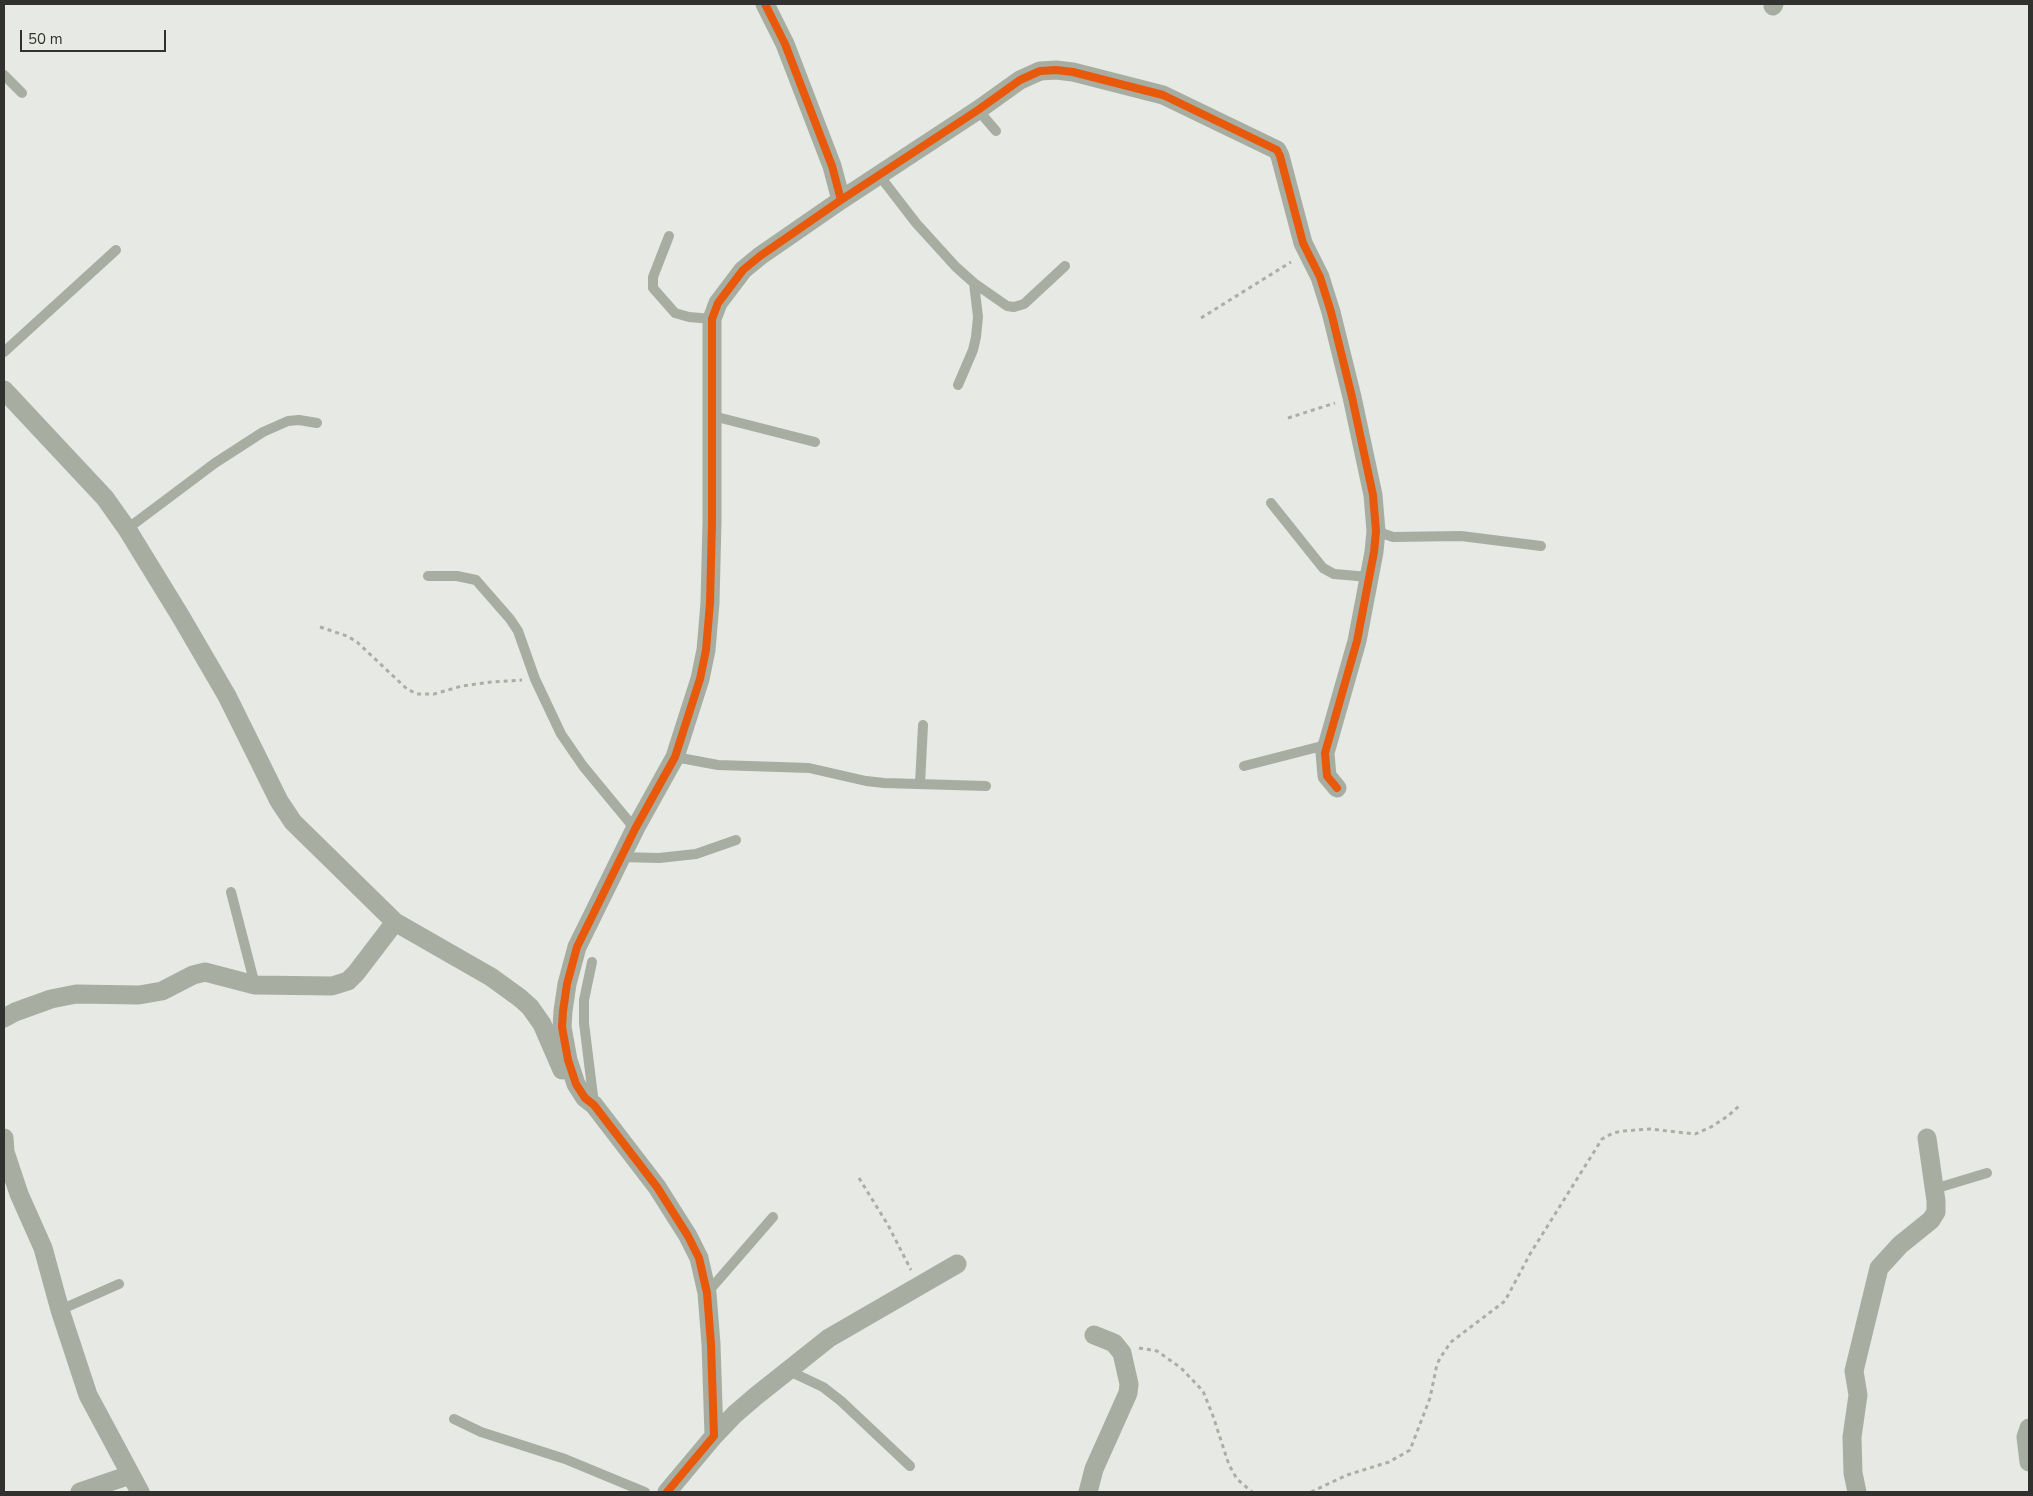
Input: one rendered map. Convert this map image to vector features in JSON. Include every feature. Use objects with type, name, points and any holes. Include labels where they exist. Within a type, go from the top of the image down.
[{"type":"street","points":[[765,4],[785,44],[832,166],[842,200]]},
{"type":"street","points":[[714,1436],[712,1363],[706,1293],[699,1258],[688,1236],[657,1187],[576,1084],[568,1060],[562,1028],[566,993],[577,948],[635,828],[675,757],[693,707],[706,650],[710,603],[713,416],[712,319],[718,303],[743,270],[760,256],[1020,80],[1040,71],[1073,72],[1163,96],[1277,150],[1307,252],[1320,276],[1331,312],[1373,495],[1376,531],[1357,641],[1326,745],[1325,766],[1327,776],[1337,788]]},
{"type":"street","points":[[4,390],[105,498],[126,529],[226,696],[279,802],[293,822],[395,922],[490,977],[530,1007],[542,1024],[564,1074],[589,1101]]},
{"type":"street","points":[[4,1018],[51,999],[76,994],[139,995],[162,991],[193,975],[205,972],[255,986],[332,986],[342,984],[356,973],[395,922]]},
{"type":"street","points":[[4,1138],[5,1152],[19,1194],[43,1248],[60,1310],[88,1395],[140,1492]]},
{"type":"street","points":[[1857,1492],[1852,1464],[1852,1437],[1858,1395],[1854,1371],[1879,1268],[1886,1259],[1931,1220],[1936,1212],[1927,1138]]},
{"type":"street","points":[[667,1492],[734,1414],[787,1370],[829,1338],[956,1264]]},
{"type":"street","points":[[1088,1492],[1094,1469],[1128,1392],[1129,1384],[1122,1353],[1114,1343],[1094,1335]]},
{"type":"street","points":[[2029,1428],[2026,1437],[2029,1462]]},
{"type":"street","points":[[80,1492],[130,1475]]},
{"type":"lane","points":[[4,74],[22,93]]},
{"type":"lane","points":[[978,110],[996,131]]},
{"type":"lane","points":[[879,175],[916,223],[956,267],[974,283],[1007,306],[1014,307],[1024,304],[1065,266]]},
{"type":"lane","points":[[669,236],[653,277],[653,288],[675,312],[689,317],[712,319]]},
{"type":"lane","points":[[4,352],[116,250]]},
{"type":"lane","points":[[958,385],[973,350],[976,337],[978,317],[974,283]]},
{"type":"lane","points":[[713,416],[815,442]]},
{"type":"lane","points":[[126,529],[215,463],[262,432],[288,420],[317,423]]},
{"type":"lane","points":[[1271,503],[1323,568],[1334,574],[1369,577]]},
{"type":"lane","points":[[1376,531],[1393,537],[1461,536],[1541,546]]},
{"type":"lane","points":[[428,576],[457,576],[476,580],[518,631],[535,679],[561,734],[584,766],[635,828]]},
{"type":"lane","points":[[920,784],[923,725]]},
{"type":"lane","points":[[1244,766],[1326,745]]},
{"type":"lane","points":[[675,757],[718,765],[809,768],[866,781],[986,786]]},
{"type":"lane","points":[[621,857],[658,858],[696,854],[736,840]]},
{"type":"lane","points":[[231,892],[255,986]]},
{"type":"lane","points":[[589,1101],[584,1000],[592,962]]},
{"type":"lane","points":[[1934,1189],[1987,1173]]},
{"type":"lane","points":[[706,1293],[772,1217]]},
{"type":"lane","points":[[60,1310],[119,1284]]},
{"type":"lane","points":[[787,1370],[823,1387],[841,1401],[910,1466]]},
{"type":"lane","points":[[454,1419],[481,1432],[565,1459],[645,1492]]},
{"type":"path","points":[[1201,318],[1307,252]]},
{"type":"path","points":[[1288,418],[1352,397]]},
{"type":"path","points":[[320,627],[347,636],[358,642],[407,689],[417,694],[434,694],[462,686],[492,682],[535,679]]},
{"type":"path","points":[[1311,1492],[1347,1475],[1389,1462],[1410,1450],[1430,1398],[1437,1364],[1442,1355],[1451,1342],[1505,1301],[1530,1254],[1602,1140],[1612,1133],[1650,1129],[1695,1134],[1720,1121],[1740,1105]]},
{"type":"path","points":[[859,1178],[888,1225],[919,1287]]},
{"type":"path","points":[[1122,1353],[1134,1348],[1157,1351],[1181,1368],[1203,1391],[1214,1416],[1228,1465],[1238,1479],[1252,1492]]},
{"type":"cycle path","points":[[667,1492],[714,1436],[711,1344],[707,1293],[699,1258],[688,1236],[657,1187],[594,1105],[585,1098],[576,1084],[568,1060],[562,1027],[563,1011],[567,984],[577,947],[635,829],[675,757],[700,679],[706,650],[710,603],[712,319],[718,303],[743,270],[760,256],[841,200],[832,166],[785,44],[765,4]]},
{"type":"cycle path","points":[[841,200],[978,110],[1020,80],[1040,71],[1073,72],[1163,95],[1277,150],[1303,243],[1320,277],[1331,312],[1373,495],[1376,531],[1374,552],[1357,641],[1325,753],[1327,776],[1337,788]]}]
